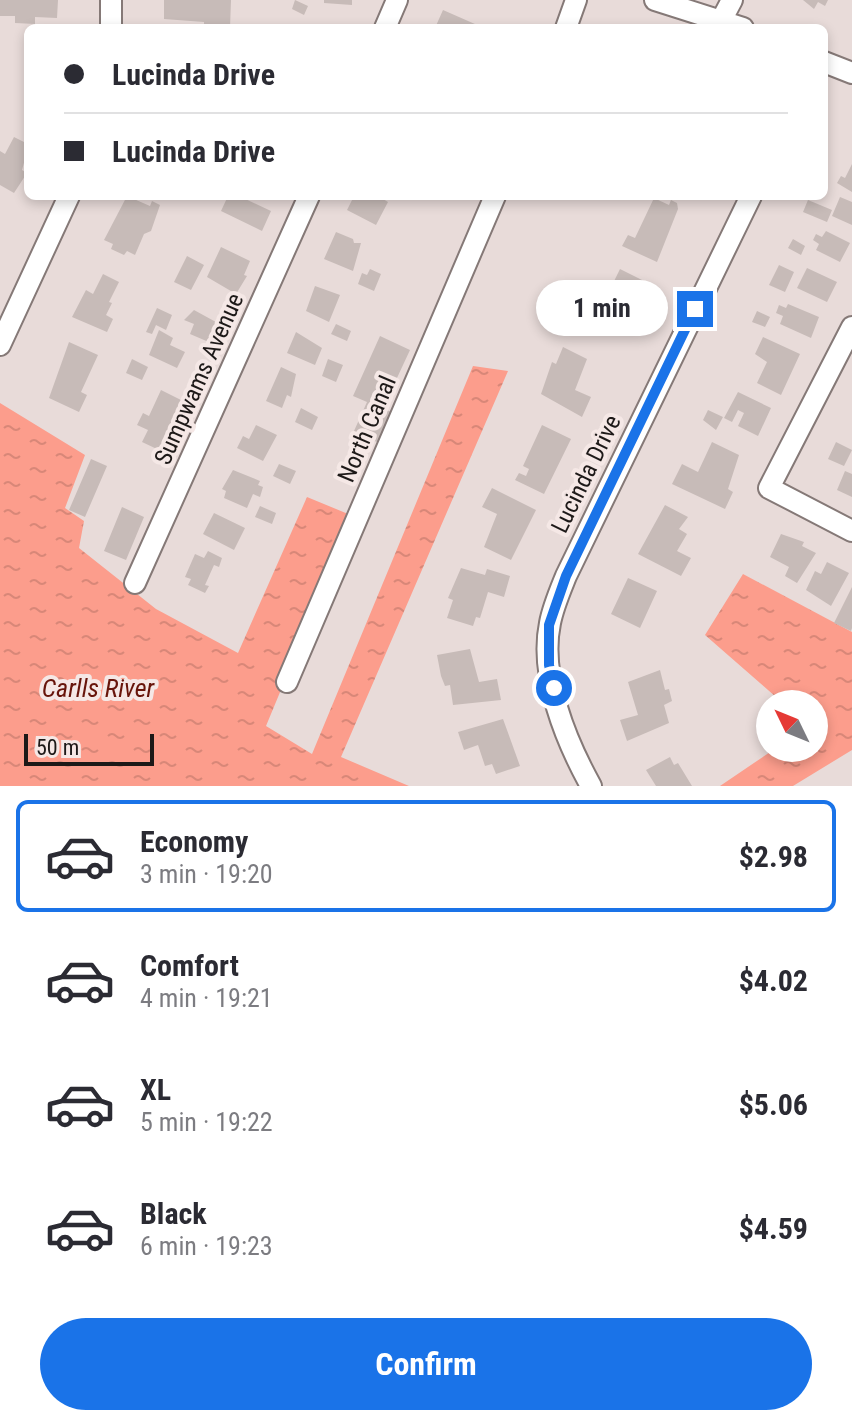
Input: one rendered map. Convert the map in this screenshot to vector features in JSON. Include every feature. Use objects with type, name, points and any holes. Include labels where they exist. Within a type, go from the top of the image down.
[{"type":"street","points":[[111,0],[111,24]]},
{"type":"street","points":[[387,24],[397,0]]},
{"type":"street","points":[[567,24],[576,0]]},
{"type":"street","points":[[655,0],[734,24]]},
{"type":"street","points":[[722,19],[732,0]]},
{"type":"street","points":[[828,64],[852,73]]},
{"type":"street","points":[[0,345],[67,200]]},
{"type":"street","name":"Sumpwams Avenue","points":[[135,583],[307,200]]},
{"type":"street","name":"North Canal","points":[[287,682],[493,200]]},
{"type":"street","name":"Lucinda Drive","points":[[591,786],[559,711],[549,665],[549,625],[566,576],[749,200]]},
{"type":"street","points":[[852,327],[769,488],[852,531]]},
{"type":"water","name":"Carlls River","points":[[473,366],[508,371],[341,757],[409,786],[0,786],[0,403],[85,455],[65,508],[84,521],[79,548],[156,609],[238,653],[307,497],[353,516],[266,726],[312,754]]},
{"type":"water","points":[[743,574],[852,632],[852,750],[793,786],[720,786],[756,762],[828,762],[828,690],[768,690],[705,635]]},
{"type":"building","points":[[0,0],[58,0],[57,18],[35,17],[35,24],[15,23],[15,16],[0,16]]},
{"type":"building","points":[[164,0],[231,0],[230,24],[164,19]]},
{"type":"building","points":[[295,0],[308,6],[304,15],[292,9]]},
{"type":"building","points":[[324,0],[352,0],[352,5],[324,3]]},
{"type":"building","points":[[803,0],[828,0],[825,6],[818,2],[814,9]]},
{"type":"building","points":[[443,10],[475,24],[437,24]]},
{"type":"building","points":[[14,137],[24,142],[24,178],[14,193],[0,185],[0,151],[5,154]]},
{"type":"building","points":[[852,164],[852,192],[837,183],[841,176],[845,178]]},
{"type":"building","points":[[840,197],[852,202],[852,225],[832,216]]},
{"type":"building","points":[[125,200],[136,200],[150,206],[152,201],[160,205],[151,231],[144,234],[135,255],[127,251],[124,255],[111,249],[113,244],[104,240]]},
{"type":"building","points":[[226,200],[248,200],[271,211],[262,231],[221,211]]},
{"type":"building","points":[[352,200],[388,202],[376,225],[347,210]]},
{"type":"building","points":[[653,200],[669,205],[671,200],[677,203],[678,209],[657,262],[622,246],[628,235],[635,238]]},
{"type":"building","points":[[808,200],[832,210],[827,222],[803,212]]},
{"type":"building","points":[[826,231],[850,243],[840,262],[816,250],[819,244],[813,240],[816,234],[822,237]]},
{"type":"building","points":[[336,232],[353,239],[354,243],[361,243],[353,271],[324,259]]},
{"type":"building","points":[[793,239],[805,246],[801,255],[788,248]]},
{"type":"building","points":[[221,247],[250,261],[244,275],[247,276],[236,294],[207,277]]},
{"type":"building","points":[[187,256],[204,265],[191,290],[174,282]]},
{"type":"building","points":[[779,265],[794,272],[785,292],[769,285]]},
{"type":"building","points":[[807,268],[837,282],[827,302],[797,288]]},
{"type":"building","points":[[370,269],[381,274],[374,291],[358,284],[362,273],[367,275]]},
{"type":"building","points":[[620,269],[642,280],[632,302],[628,317],[631,319],[623,334],[595,320]]},
{"type":"building","points":[[103,274],[119,282],[109,302],[112,303],[106,315],[113,319],[107,332],[72,317],[86,290],[93,294]]},
{"type":"building","points":[[315,286],[340,295],[329,322],[306,311]]},
{"type":"building","points":[[788,304],[819,317],[811,338],[780,324],[783,316],[776,313],[779,305],[786,308]]},
{"type":"building","points":[[157,308],[172,315],[166,330],[156,325],[152,334],[146,332]]},
{"type":"building","points":[[194,310],[225,327],[218,346],[190,334],[194,324],[184,320]]},
{"type":"building","points":[[757,311],[770,317],[765,327],[752,322]]},
{"type":"building","points":[[336,324],[351,331],[347,341],[331,334]]},
{"type":"building","points":[[159,330],[173,338],[170,345],[185,352],[177,368],[149,355]]},
{"type":"building","points":[[296,332],[322,348],[315,365],[287,353]]},
{"type":"building","points":[[380,336],[410,350],[383,408],[397,415],[383,445],[354,431],[367,402],[353,396]]},
{"type":"building","points":[[763,337],[800,354],[781,395],[757,383],[767,362],[755,354]]},
{"type":"building","points":[[69,342],[98,355],[81,392],[87,395],[79,412],[49,398]]},
{"type":"building","points":[[563,347],[587,359],[575,390],[591,397],[582,417],[541,394],[552,362],[556,364]]},
{"type":"building","points":[[132,359],[148,367],[142,380],[126,373]]},
{"type":"building","points":[[328,359],[343,365],[336,382],[322,376]]},
{"type":"building","points":[[281,367],[296,374],[291,397],[287,395],[282,408],[266,401]]},
{"type":"building","points":[[161,390],[185,402],[181,411],[186,413],[177,431],[173,428],[159,450],[142,442],[148,430],[137,425],[143,413],[149,416]]},
{"type":"building","points":[[738,392],[771,408],[758,436],[738,426],[744,413],[738,410],[732,422],[724,418]]},
{"type":"building","points":[[301,408],[318,417],[312,430],[295,422]]},
{"type":"building","points":[[708,410],[723,417],[716,430],[703,420]]},
{"type":"building","points":[[256,425],[277,435],[263,461],[237,448],[243,436],[249,439]]},
{"type":"building","points":[[542,425],[571,439],[544,494],[515,480],[519,473],[526,476],[529,469],[523,466]]},
{"type":"building","points":[[712,442],[739,455],[728,489],[733,492],[725,509],[672,484],[682,464],[698,472]]},
{"type":"building","points":[[836,442],[852,450],[844,466],[828,459]]},
{"type":"building","points":[[91,459],[107,466],[85,517],[69,510]]},
{"type":"building","points":[[279,464],[296,471],[290,484],[273,476]]},
{"type":"building","points":[[233,470],[260,481],[258,485],[263,487],[260,497],[253,494],[247,508],[224,498],[226,491],[222,489]]},
{"type":"building","points":[[845,471],[852,474],[852,497],[837,490]]},
{"type":"building","points":[[492,488],[536,510],[511,560],[484,547],[497,514],[482,507]]},
{"type":"building","points":[[665,505],[688,517],[679,529],[687,534],[677,551],[691,558],[681,576],[638,554]]},
{"type":"building","points":[[260,506],[276,513],[272,524],[255,517]]},
{"type":"building","points":[[122,507],[144,517],[126,560],[104,551]]},
{"type":"building","points":[[214,513],[245,528],[234,550],[203,534]]},
{"type":"building","points":[[781,534],[804,542],[802,546],[816,553],[797,583],[785,576],[789,567],[770,557]]},
{"type":"building","points":[[208,551],[222,558],[219,567],[214,565],[205,585],[209,586],[205,593],[188,585],[191,579],[185,577],[195,554],[204,558]]},
{"type":"building","points":[[827,562],[849,573],[831,606],[806,590],[815,571],[821,574]]},
{"type":"building","points":[[461,568],[485,575],[487,569],[510,576],[504,597],[488,592],[480,618],[476,617],[473,626],[447,618],[453,600],[448,598]]},
{"type":"building","points":[[628,578],[657,591],[640,628],[611,614]]},
{"type":"building","points":[[852,587],[852,628],[851,631],[834,623]]},
{"type":"building","points":[[470,649],[479,682],[497,679],[501,700],[453,705],[450,685],[445,686],[437,655]]},
{"type":"building","points":[[660,670],[665,690],[669,689],[672,701],[664,705],[669,723],[627,741],[620,720],[638,715],[628,682]]},
{"type":"building","points":[[503,719],[520,766],[496,774],[492,764],[485,766],[478,745],[464,750],[458,732]]},
{"type":"building","points":[[670,757],[674,765],[678,763],[692,786],[656,786],[646,770]]},
{"type":"route","points":[[554,688],[549,665],[549,625],[566,576],[695,309]]}]
